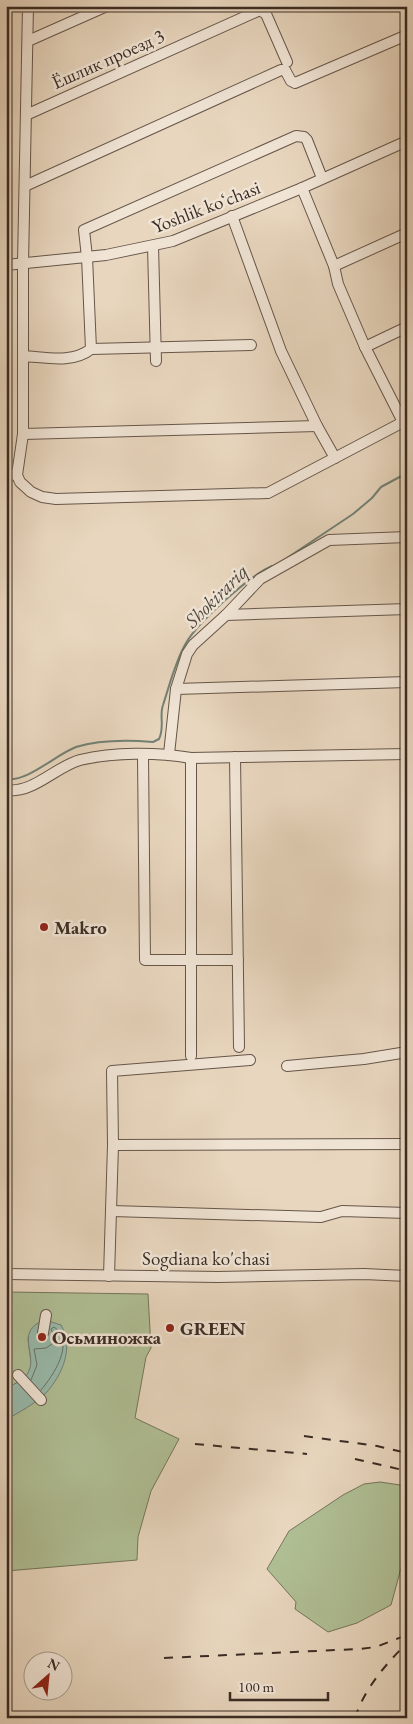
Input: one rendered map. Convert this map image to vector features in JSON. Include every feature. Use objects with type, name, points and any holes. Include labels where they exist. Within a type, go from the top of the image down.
[{"type":"street","points":[[28,6],[23,264],[23,434],[17,475],[20,482],[31,492],[56,499],[268,492],[405,421],[365,347],[338,284],[334,266],[302,188]]},
{"type":"street","points":[[28,41],[107,6]]},
{"type":"street","name":"Ёшлик проезд 3","points":[[26,115],[260,10],[266,14],[287,62]]},
{"type":"street","points":[[25,186],[281,70],[287,72],[294,83],[407,35]]},
{"type":"street","points":[[91,349],[84,230],[296,136],[304,137],[307,140],[322,178]]},
{"type":"street","name":"Yoshlik koʻchasi","points":[[6,265],[87,257],[153,246],[193,234],[407,141]]},
{"type":"street","points":[[232,216],[281,351],[317,426],[335,458]]},
{"type":"street","points":[[334,266],[407,233]]},
{"type":"street","points":[[153,246],[156,361]]},
{"type":"street","points":[[365,347],[407,327]]},
{"type":"street","points":[[23,356],[67,358],[85,354],[91,349],[252,345]]},
{"type":"street","points":[[23,434],[317,426]]},
{"type":"street","points":[[6,474],[17,475]]},
{"type":"street","points":[[169,754],[176,689],[192,645],[226,615],[260,579],[329,540],[407,537]]},
{"type":"street","points":[[226,615],[407,609]]},
{"type":"street","points":[[176,689],[407,682]]},
{"type":"street","points":[[6,790],[27,787],[78,761],[143,755],[169,754],[191,758],[407,754]]},
{"type":"street","points":[[143,755],[145,960],[238,960]]},
{"type":"street","points":[[235,757],[239,1047]]},
{"type":"street","points":[[191,758],[191,1056]]},
{"type":"street","points":[[287,1066],[364,1060],[407,1052]]},
{"type":"street","points":[[109,1276],[113,1145],[112,1071],[250,1060]]},
{"type":"street","points":[[113,1145],[407,1144]]},
{"type":"street","points":[[112,1211],[321,1217],[342,1211],[407,1213]]},
{"type":"street","name":"Sogdiana ko'chasi","points":[[6,1274],[109,1276],[364,1274],[407,1276]]},
{"type":"street","points":[[44,1333],[46,1315]]},
{"type":"street","points":[[18,1375],[41,1400]]},
{"type":"shaded area","points":[[6,1292],[148,1294],[151,1348],[146,1357],[135,1418],[179,1439],[151,1491],[138,1537],[137,1560],[6,1571],[6,1420],[46,1393],[61,1325],[28,1337],[31,1360],[29,1372],[26,1377],[10,1386],[6,1384]]},
{"type":"shaded area","points":[[380,1482],[407,1486],[407,1546],[391,1605],[357,1623],[328,1632],[295,1609],[296,1602],[267,1569],[289,1531],[343,1495],[364,1484]]},
{"type":"water","points":[[45,1320],[61,1325],[65,1333],[67,1342],[62,1369],[52,1386],[42,1397],[6,1420],[6,1384],[10,1386],[23,1379],[29,1370],[31,1361],[28,1342],[29,1334],[34,1326]]},
{"type":"waterway","name":"Shokirariq","points":[[281,562],[353,514],[372,498],[381,487],[407,473]]},
{"type":"waterway","name":"Shokirariq","points":[[6,779],[14,779],[32,772],[76,747],[104,742],[153,742],[159,739],[162,730],[163,705],[176,665],[186,643],[192,634],[225,600],[262,571],[272,566]]},
{"type":"railway","points":[[304,1436],[377,1446],[407,1453]]},
{"type":"railway","points":[[195,1444],[307,1454]]},
{"type":"railway","points":[[355,1459],[407,1471]]},
{"type":"railway","points":[[164,1658],[359,1649],[376,1647],[407,1635]]},
{"type":"railway","points":[[355,1718],[364,1697],[376,1678],[407,1643]]},
{"type":"place","name":"Makro","points":[[44,927]]},
{"type":"place","name":"GREEN","points":[[170,1328]]},
{"type":"place","name":"Осьминожка","points":[[42,1337]]}]
